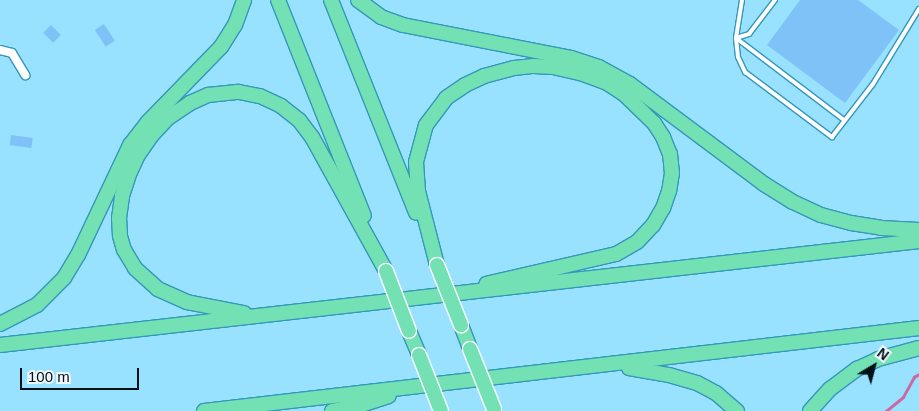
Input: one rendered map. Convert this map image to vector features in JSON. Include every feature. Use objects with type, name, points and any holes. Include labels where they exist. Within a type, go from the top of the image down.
[{"type":"highway","points":[[0,324],[37,305],[64,278],[78,255],[130,145],[148,122],[221,47],[235,25],[244,0]]},
{"type":"highway","points":[[278,0],[441,411]]},
{"type":"highway","points":[[331,0],[494,410]]},
{"type":"highway","points":[[358,0],[376,15],[397,24],[571,58],[599,67],[630,84],[764,184],[793,202],[821,214],[851,223],[881,228],[919,230]]},
{"type":"highway","points":[[437,265],[418,191],[417,156],[422,134],[431,117],[446,98],[465,85],[495,73],[520,67],[546,67],[573,71],[600,80],[624,94],[640,108],[661,133],[671,163],[669,191],[656,221],[637,242],[606,257],[502,279],[452,294]]},
{"type":"highway","points":[[260,316],[194,304],[163,292],[135,268],[121,240],[118,227],[120,207],[126,183],[135,160],[164,123],[181,108],[203,97],[224,92],[249,93],[271,100],[295,116],[312,137],[386,270]]},
{"type":"highway","points":[[0,346],[919,241]]},
{"type":"highway","points":[[204,411],[614,365],[919,328]]},
{"type":"highway","points":[[810,411],[830,388],[857,369],[878,359],[919,348]]},
{"type":"highway","points":[[614,365],[688,380],[716,393],[737,411]]},
{"type":"highway","points":[[332,411],[361,405],[412,387]]},
{"type":"street","points":[[0,50],[12,53],[25,76]]},
{"type":"lane","points":[[742,0],[736,38],[738,57],[745,72],[832,137],[873,84],[919,9]]},
{"type":"lane","points":[[736,38],[749,34],[775,0]]},
{"type":"lane","points":[[736,38],[844,120]]},
{"type":"building","points":[[800,0],[858,0],[899,30],[845,103],[767,45]]},
{"type":"building","points":[[104,24],[115,41],[106,47],[95,30]]},
{"type":"building","points":[[51,25],[61,35],[53,43],[43,33]]},
{"type":"building","points":[[11,135],[33,138],[31,148],[10,145]]},
{"type":"waterway","points":[[886,411],[903,397],[914,377],[919,374]]}]
